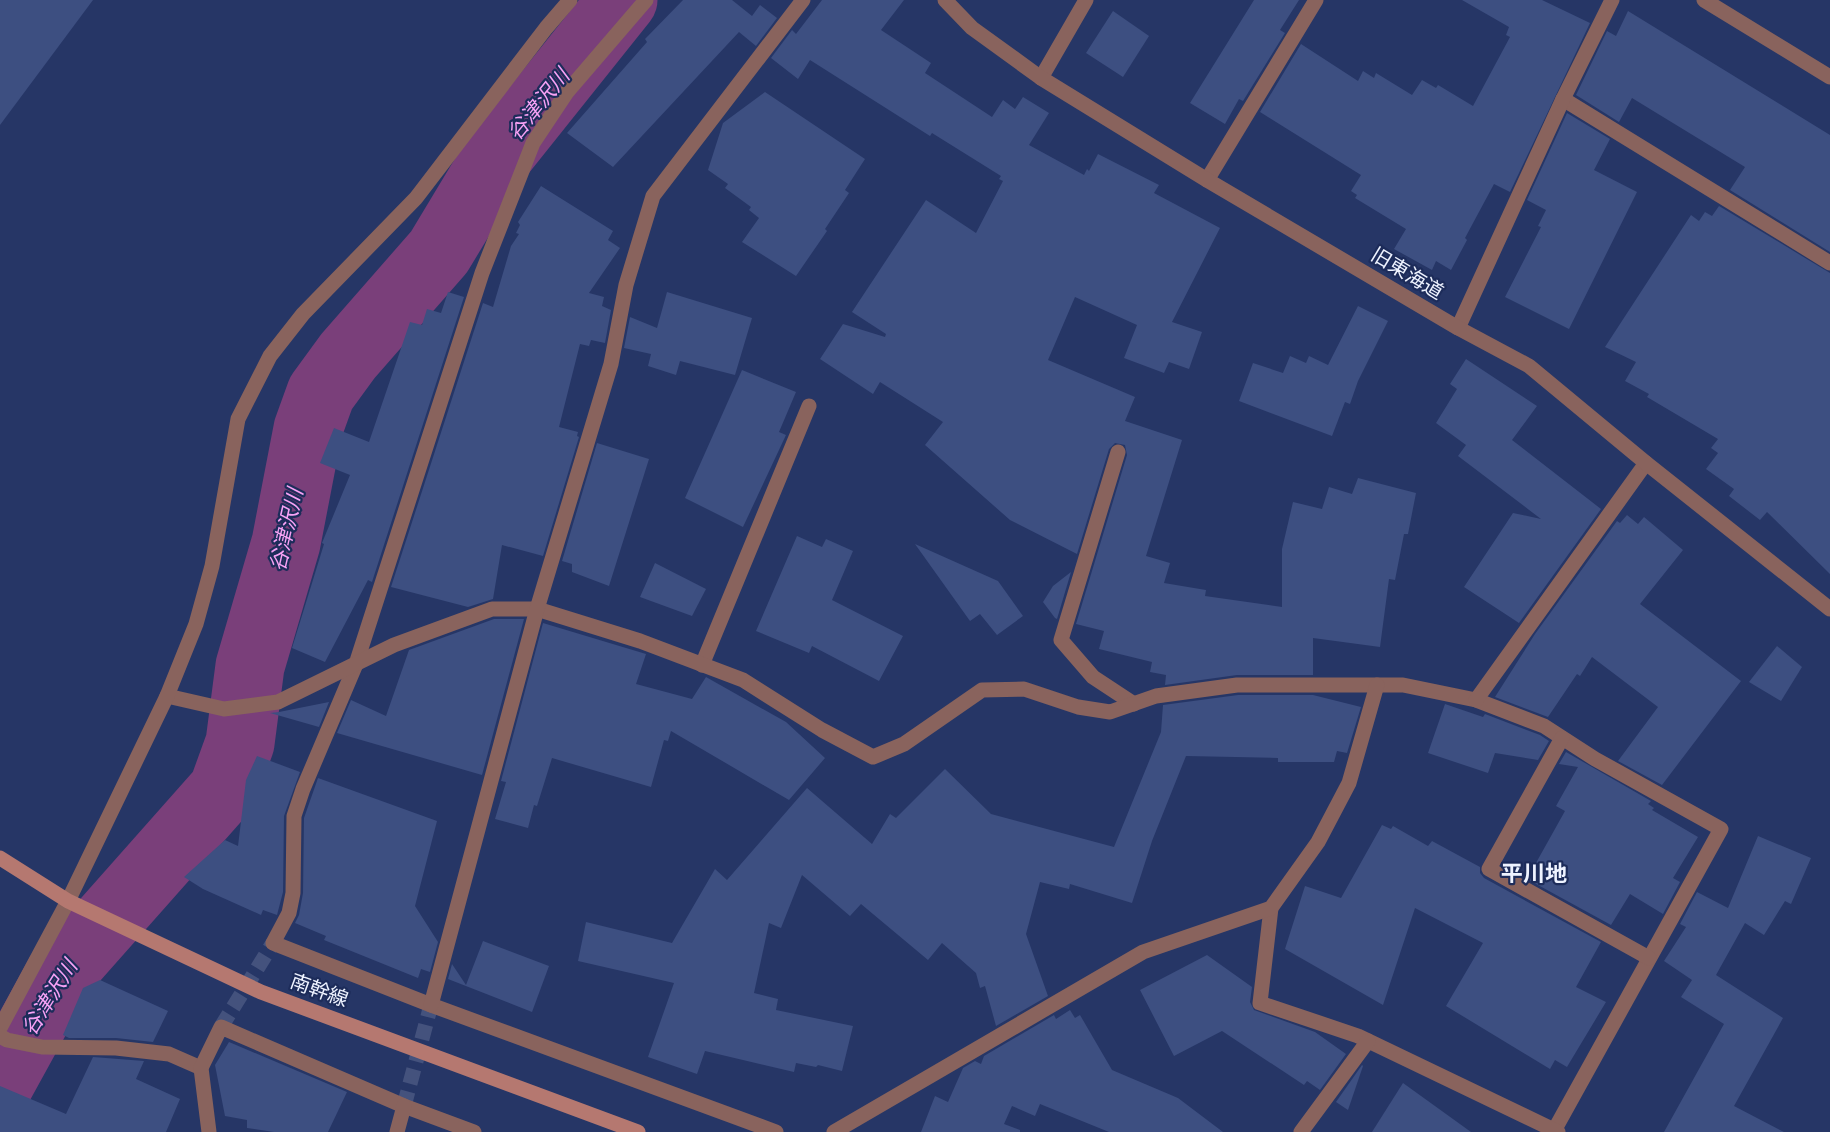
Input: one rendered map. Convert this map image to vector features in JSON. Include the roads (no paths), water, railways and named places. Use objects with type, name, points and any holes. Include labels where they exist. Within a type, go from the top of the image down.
[{"type":"main road","name":"南幹線","points":[[0,858],[68,901],[261,992],[638,1132]]},
{"type":"street","points":[[0,1028],[68,901],[167,696],[196,624],[212,566],[238,420],[270,356],[303,314],[416,198],[570,0]]},
{"type":"street","points":[[646,0],[567,92],[533,142],[482,273],[356,664],[303,789],[294,816],[293,893],[289,913],[273,943],[430,1005],[776,1132]]},
{"type":"street","points":[[430,1005],[537,609],[611,364],[626,285],[653,196],[803,0]]},
{"type":"street","name":"旧東海道","points":[[945,0],[972,28],[1041,78],[1207,180],[1458,328],[1529,366],[1646,463],[1830,609]]},
{"type":"street","points":[[1041,78],[1086,0]]},
{"type":"street","points":[[1207,180],[1316,0]]},
{"type":"street","points":[[1458,328],[1563,99],[1612,0]]},
{"type":"street","points":[[1704,0],[1830,76]]},
{"type":"street","points":[[1563,99],[1830,263]]},
{"type":"street","points":[[702,665],[809,406]]},
{"type":"street","points":[[1119,452],[1061,640],[1093,677],[1134,704]]},
{"type":"street","points":[[1476,700],[1646,463]]},
{"type":"street","points":[[167,696],[224,709],[278,702],[394,645],[492,609],[537,609],[640,641],[743,680],[822,730],[873,758],[904,744],[982,690],[1024,689],[1078,707],[1110,712],[1156,696],[1237,685],[1403,685],[1476,700],[1544,726],[1595,759],[1720,829],[1556,1130],[1368,1041],[1260,1003],[1271,908],[1318,842],[1349,783],[1377,686]]},
{"type":"street","points":[[1562,738],[1489,869],[1649,958]]},
{"type":"street","points":[[834,1132],[1143,952],[1271,908]]},
{"type":"street","points":[[209,1132],[201,1068],[221,1027],[404,1106],[474,1132]]},
{"type":"street","points":[[0,1036],[7,1040],[42,1047],[116,1048],[169,1054],[201,1068]]},
{"type":"street","points":[[1301,1132],[1368,1041]]},
{"type":"street","points":[[397,1132],[404,1106]]},
{"type":"waterway","name":"谷津沢川","points":[[0,1083],[60,974],[223,790],[240,743],[250,666],[286,543],[308,429],[321,393],[348,356],[439,252],[492,164],[623,0]]},
{"type":"tunnel","points":[[221,1027],[273,943]]},
{"type":"tunnel","points":[[404,1106],[431,1005]]},
{"type":"district","name":"平川地","points":[[1534,874]]}]
